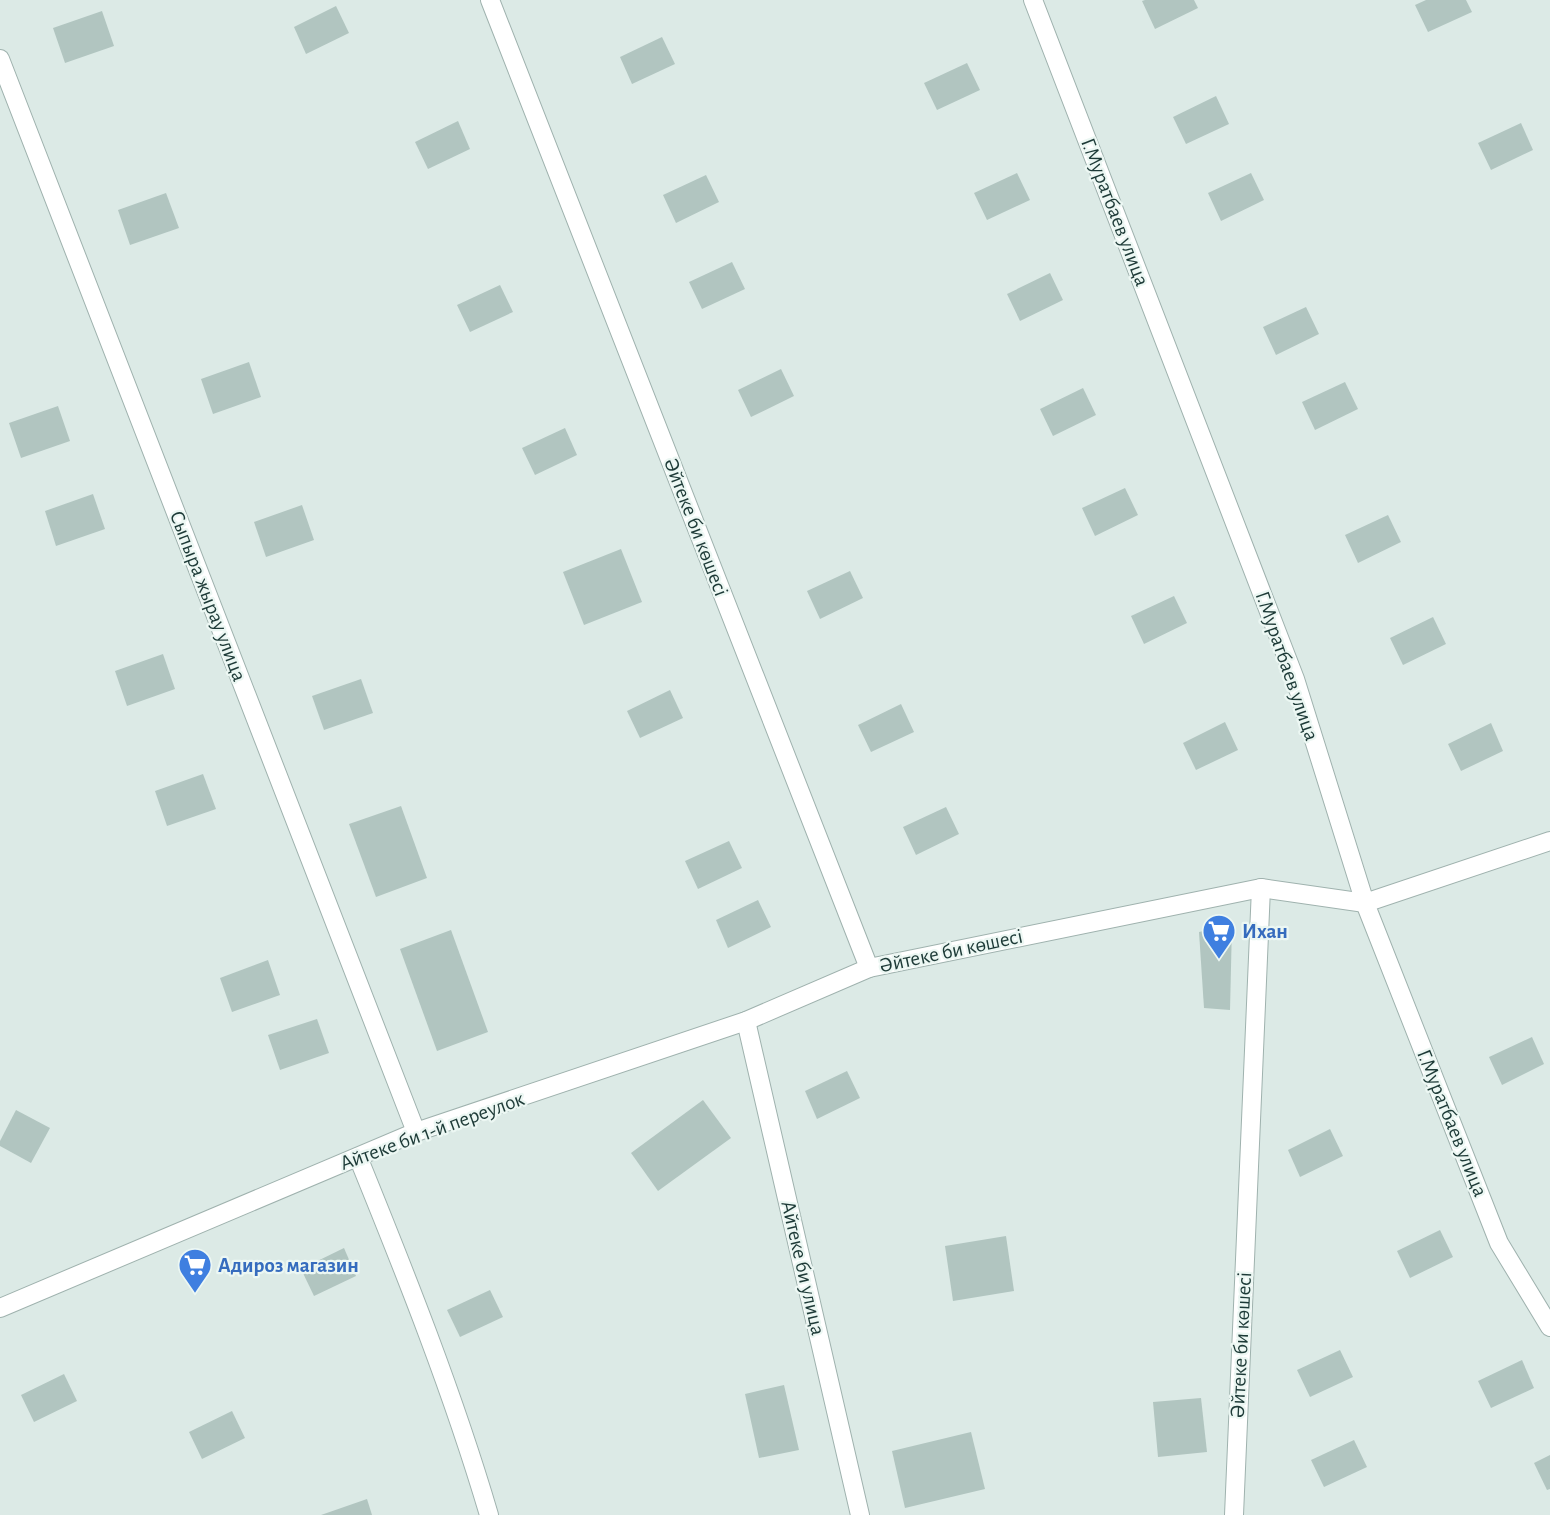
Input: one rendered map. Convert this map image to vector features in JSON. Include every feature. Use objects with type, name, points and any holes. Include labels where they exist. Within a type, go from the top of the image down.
[{"type":"street","name":"Әйтеке би көшесі","points":[[490,0],[869,968],[1261,888],[1234,1515]]},
{"type":"street","name":"Г.Муратбаев улица","points":[[1033,0],[1295,679],[1365,903],[1499,1243],[1550,1327]]},
{"type":"street","name":"Сыпыра жырау улица","points":[[0,59],[416,1132]]},
{"type":"street","points":[[1261,888],[1365,903],[1550,841]]},
{"type":"street","name":"Айтеке би 1-й переулок","points":[[0,1308],[416,1132],[746,1021],[869,968]]},
{"type":"street","name":"Айтеке би улица","points":[[746,1021],[860,1515]]},
{"type":"street","points":[[358,1157],[403,1267],[455,1406],[489,1515]]},
{"type":"building","points":[[1194,0],[1198,8],[1155,29],[1142,1]]},
{"type":"building","points":[[1426,0],[1466,0],[1472,12],[1428,32],[1415,5]]},
{"type":"building","points":[[336,6],[349,33],[306,54],[294,27]]},
{"type":"building","points":[[102,11],[114,46],[65,63],[53,28]]},
{"type":"building","points":[[662,37],[675,64],[632,84],[620,57]]},
{"type":"building","points":[[967,63],[980,90],[937,110],[924,83]]},
{"type":"building","points":[[1216,96],[1229,124],[1186,144],[1173,117]]},
{"type":"building","points":[[458,121],[470,149],[428,169],[415,142]]},
{"type":"building","points":[[1521,123],[1533,150],[1491,170],[1478,143]]},
{"type":"building","points":[[1017,173],[1030,200],[987,220],[974,193]]},
{"type":"building","points":[[1251,173],[1264,200],[1221,221],[1208,193]]},
{"type":"building","points":[[706,175],[719,202],[676,223],[663,195]]},
{"type":"building","points":[[166,193],[179,228],[130,245],[118,210]]},
{"type":"building","points":[[732,262],[745,289],[702,309],[689,282]]},
{"type":"building","points":[[1050,273],[1063,300],[1020,321],[1007,294]]},
{"type":"building","points":[[500,285],[513,312],[470,332],[457,305]]},
{"type":"building","points":[[1306,307],[1319,334],[1276,355],[1263,327]]},
{"type":"building","points":[[249,362],[261,397],[213,414],[201,379]]},
{"type":"building","points":[[781,369],[794,396],[751,417],[738,390]]},
{"type":"building","points":[[1345,382],[1358,409],[1315,430],[1302,402]]},
{"type":"building","points":[[1083,388],[1096,415],[1053,436],[1040,409]]},
{"type":"building","points":[[58,406],[70,441],[21,458],[9,423]]},
{"type":"building","points":[[565,428],[577,455],[535,475],[522,448]]},
{"type":"building","points":[[1125,488],[1138,515],[1095,536],[1082,508]]},
{"type":"building","points":[[93,494],[105,529],[56,546],[45,511]]},
{"type":"building","points":[[302,505],[314,540],[266,557],[254,522]]},
{"type":"building","points":[[1388,515],[1401,542],[1358,563],[1345,535]]},
{"type":"building","points":[[621,549],[642,602],[584,625],[563,572]]},
{"type":"building","points":[[850,571],[863,598],[820,619],[807,591]]},
{"type":"building","points":[[1174,596],[1187,623],[1144,644],[1131,616]]},
{"type":"building","points":[[1433,617],[1446,644],[1403,665],[1390,638]]},
{"type":"building","points":[[163,654],[175,689],[127,706],[115,671]]},
{"type":"building","points":[[361,679],[373,713],[324,730],[312,696]]},
{"type":"building","points":[[670,690],[683,718],[640,738],[627,711]]},
{"type":"building","points":[[901,704],[914,732],[871,752],[858,725]]},
{"type":"building","points":[[1225,722],[1238,750],[1196,770],[1183,743]]},
{"type":"building","points":[[1491,723],[1503,751],[1461,771],[1448,744]]},
{"type":"building","points":[[203,774],[216,809],[167,826],[155,791]]},
{"type":"building","points":[[401,806],[427,878],[376,897],[349,824]]},
{"type":"building","points":[[946,807],[959,834],[916,855],[903,827]]},
{"type":"building","points":[[729,841],[742,868],[698,889],[685,861]]},
{"type":"building","points":[[758,900],[771,927],[728,948],[716,920]]},
{"type":"building","points":[[1232,925],[1230,1010],[1204,1008],[1199,932]]},
{"type":"building","points":[[451,930],[488,1032],[437,1051],[400,949]]},
{"type":"building","points":[[268,960],[280,995],[232,1012],[220,978]]},
{"type":"building","points":[[317,1019],[329,1053],[280,1070],[268,1035]]},
{"type":"building","points":[[1532,1037],[1544,1064],[1502,1085],[1489,1057]]},
{"type":"building","points":[[847,1071],[860,1098],[817,1119],[805,1091]]},
{"type":"building","points":[[703,1100],[731,1138],[658,1191],[631,1153]]},
{"type":"building","points":[[16,1110],[50,1128],[31,1163],[0,1146],[0,1141]]},
{"type":"building","points":[[1330,1129],[1343,1156],[1300,1177],[1288,1150]]},
{"type":"building","points":[[1440,1230],[1453,1257],[1410,1278],[1397,1251]]},
{"type":"building","points":[[1006,1236],[1014,1291],[953,1301],[945,1246]]},
{"type":"building","points":[[344,1248],[356,1276],[314,1296],[301,1269]]},
{"type":"building","points":[[490,1290],[503,1317],[460,1337],[447,1310]]},
{"type":"building","points":[[1340,1350],[1353,1377],[1310,1397],[1297,1370]]},
{"type":"building","points":[[1522,1360],[1534,1388],[1491,1408],[1478,1381]]},
{"type":"building","points":[[64,1374],[77,1401],[34,1422],[21,1395]]},
{"type":"building","points":[[784,1385],[799,1450],[759,1458],[745,1394]]},
{"type":"building","points":[[1201,1398],[1207,1452],[1158,1457],[1153,1402]]},
{"type":"building","points":[[232,1411],[245,1438],[202,1459],[189,1432]]},
{"type":"building","points":[[971,1432],[985,1489],[905,1508],[892,1451]]},
{"type":"building","points":[[1354,1440],[1367,1467],[1324,1487],[1311,1460]]},
{"type":"building","points":[[1550,1455],[1550,1489],[1547,1490],[1534,1463]]},
{"type":"building","points":[[367,1499],[372,1515],[321,1515]]},
{"type":"place","name":"Ихан","points":[[1219,960]]},
{"type":"place","name":"Адироз магазин","points":[[195,1294]]}]
